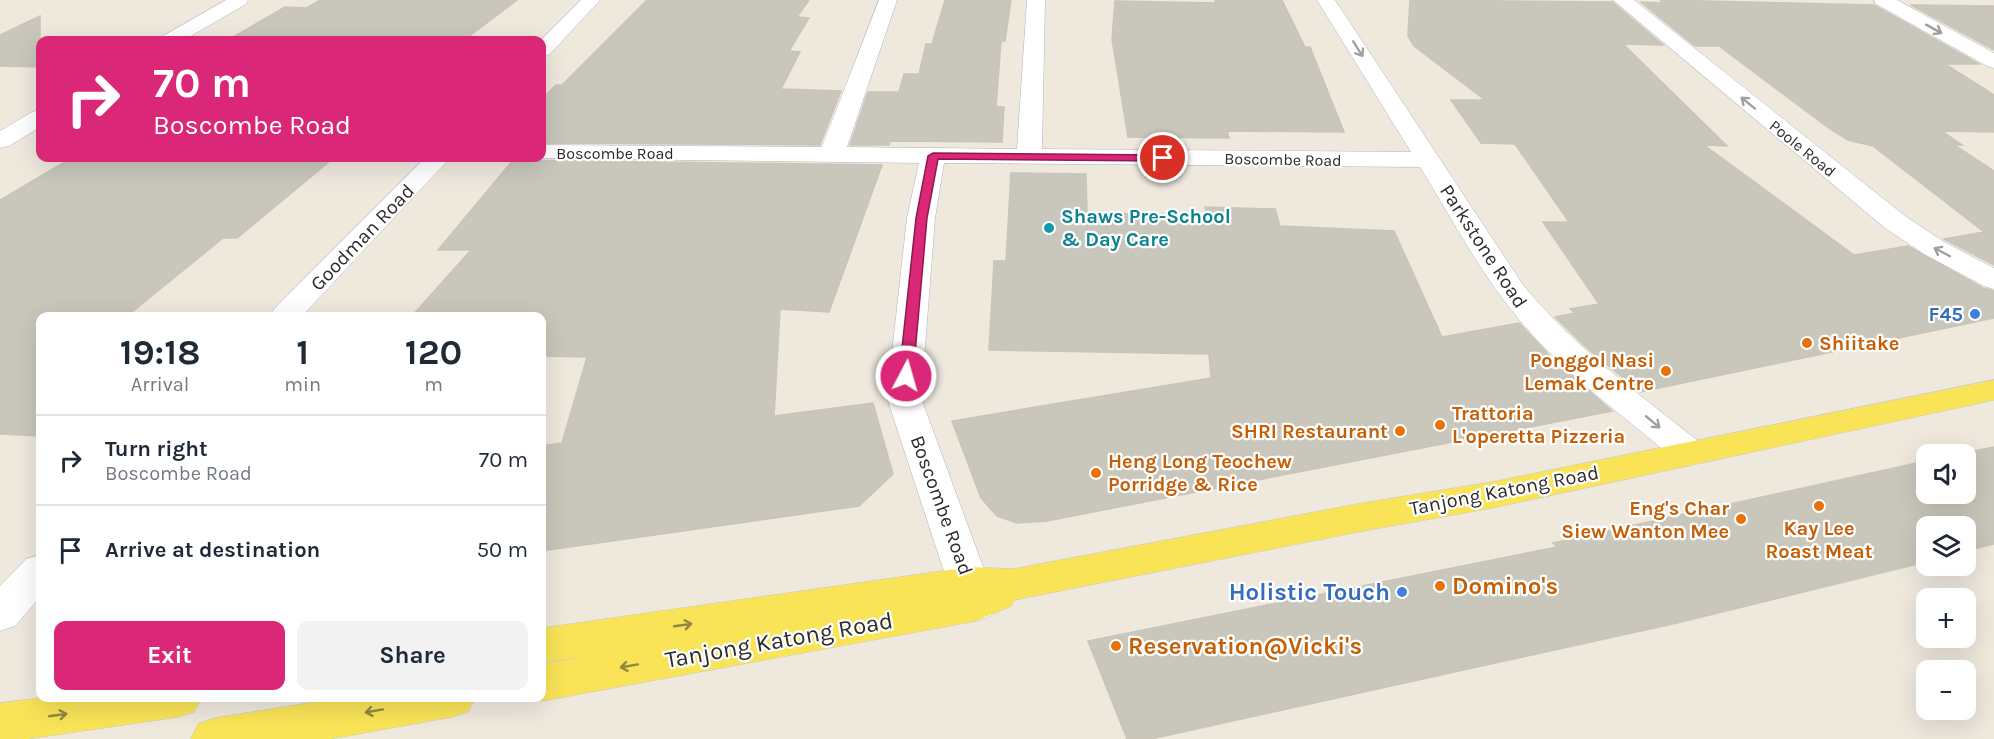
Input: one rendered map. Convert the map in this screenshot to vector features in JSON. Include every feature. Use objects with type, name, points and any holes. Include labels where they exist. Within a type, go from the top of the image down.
[{"type":"main road","name":"Tanjong Katong Road","points":[[546,681],[1013,585],[1363,517],[1492,495],[1994,390]]},
{"type":"main road","name":"Tanjong Katong Road","points":[[546,645],[973,594]]},
{"type":"main road","points":[[0,723],[150,702]]},
{"type":"main road","points":[[215,739],[429,702]]},
{"type":"street","points":[[177,36],[239,0]]},
{"type":"street","points":[[546,47],[591,0]]},
{"type":"street","points":[[832,154],[888,0]]},
{"type":"street","points":[[1029,157],[1036,0]]},
{"type":"street","name":"Parkstone Road","points":[[1326,0],[1511,290],[1528,313],[1560,344],[1689,452]]},
{"type":"street","name":"Poole Road","points":[[1622,0],[1895,222],[1934,248],[1994,280]]},
{"type":"street","points":[[1883,0],[1994,62]]},
{"type":"street","points":[[0,141],[36,119]]},
{"type":"street","name":"Boscombe Road","points":[[546,152],[1428,160]]},
{"type":"street","name":"Boscombe Road","points":[[933,156],[921,218],[904,398],[973,594]]},
{"type":"street","name":"Goodman Road","points":[[289,312],[434,162]]},
{"type":"street","points":[[0,614],[36,574]]},
{"type":"building","points":[[320,0],[517,0],[469,36],[235,36],[285,7],[307,8]]},
{"type":"building","points":[[647,0],[809,0],[797,17],[809,18],[789,51],[800,52],[781,89],[841,91],[820,145],[546,143],[546,95],[556,85],[562,85]]},
{"type":"building","points":[[945,0],[1011,0],[1005,41],[1001,41],[996,107],[1004,107],[1002,142],[890,141],[889,145],[850,145],[868,92],[899,92],[904,74],[919,74],[926,44],[932,44]]},
{"type":"building","points":[[1215,0],[1282,0],[1305,47],[1310,47],[1344,132],[1227,131],[1229,138],[1128,137],[1112,39],[1115,1],[1216,3]]},
{"type":"building","points":[[1410,0],[1612,2],[1663,45],[1623,44],[1727,146],[1704,145],[1854,255],[1908,246],[1983,288],[1994,291],[1994,318],[1640,392],[1587,348],[1555,317],[1575,313],[1570,309],[1599,304],[1543,222],[1569,222],[1515,144],[1481,143],[1451,100],[1485,100],[1414,46],[1408,36]]},
{"type":"building","points":[[1660,0],[1874,5],[1979,64],[1945,64],[1994,95],[1994,132],[1942,131],[1962,145],[1954,145],[1994,171],[1994,265],[1944,239],[1984,232],[1873,146],[1848,140],[1830,129],[1719,46],[1695,46],[1641,2],[1663,3]]},
{"type":"building","points":[[1911,5],[1994,6],[1994,50]]},
{"type":"building","points":[[40,16],[40,36],[36,36],[36,67],[0,66],[0,35]]},
{"type":"building","points":[[546,160],[882,165],[829,312],[780,309],[774,416],[873,403],[893,474],[859,506],[546,550],[546,445],[562,443],[587,357],[546,356],[546,312],[416,312],[471,250],[438,250],[511,162]]},
{"type":"building","points":[[329,162],[237,238],[223,238],[132,312],[36,312],[36,436],[0,434],[0,200],[63,163]]},
{"type":"building","points":[[1011,173],[1086,174],[1087,213],[1207,215],[1205,207],[1275,209],[1280,226],[1394,231],[1442,337],[1519,323],[1552,358],[1612,411],[1047,521],[1017,523],[997,516],[981,498],[952,421],[1211,378],[1209,354],[989,350],[994,261],[1006,261]]},
{"type":"building","points":[[1994,447],[1994,544],[1976,548],[1976,516],[1916,516],[1916,564],[1677,623],[1151,739],[1127,739],[1088,641],[1557,547],[1553,543],[1916,463],[1916,504],[1976,504],[1976,450]]},
{"type":"place","name":"Shaws Pre-School & Day Care","points":[[1049,228]]},
{"type":"place","name":"F45","points":[[1975,314]]},
{"type":"place","name":"Shiitake","points":[[1807,343]]},
{"type":"place","name":"Ponggol Nasi Lemak Centre","points":[[1666,371]]},
{"type":"place","name":"Trattoria L'operetta Pizzeria","points":[[1440,425]]},
{"type":"place","name":"SHRI Restaurant","points":[[1400,431]]},
{"type":"place","name":"Heng Long Teochew Porridge & Rice","points":[[1096,473]]},
{"type":"place","name":"Kay Lee Roast Meat","points":[[1819,506]]},
{"type":"place","name":"Eng's Char Siew Wanton Mee","points":[[1741,519]]},
{"type":"place","name":"Domino's","points":[[1440,586]]},
{"type":"place","name":"Holistic Touch","points":[[1402,592]]},
{"type":"place","name":"Reservation@Vicki's","points":[[1116,646]]},
{"type":"route","points":[[906,376],[921,218],[933,156],[1163,158]]}]
